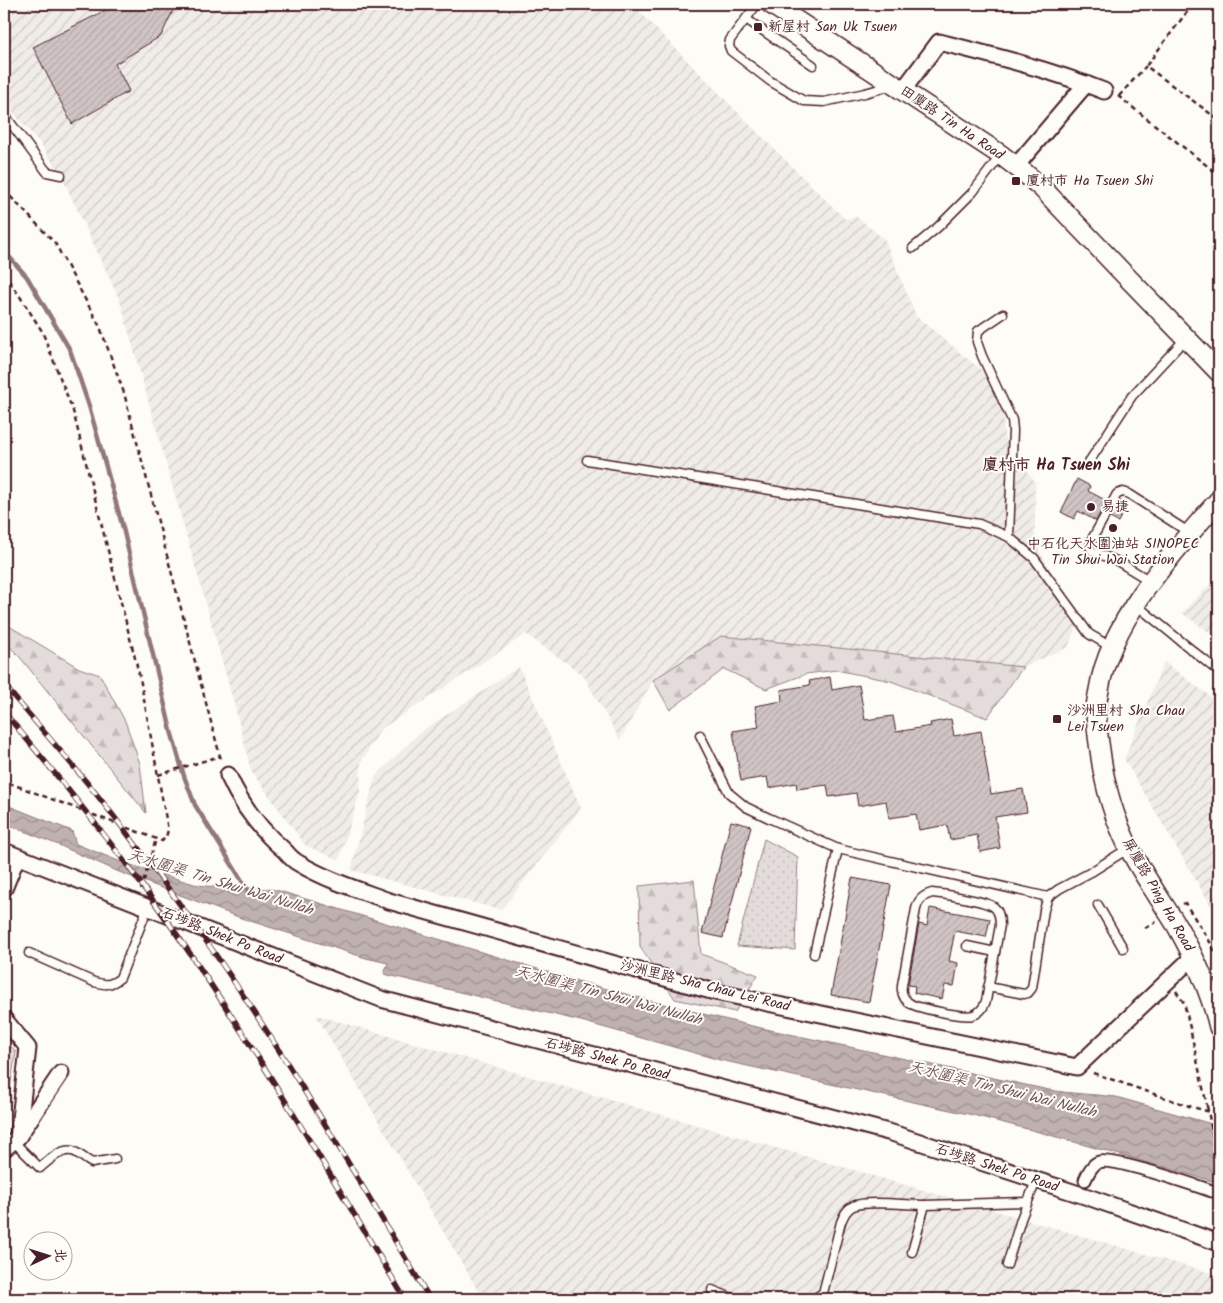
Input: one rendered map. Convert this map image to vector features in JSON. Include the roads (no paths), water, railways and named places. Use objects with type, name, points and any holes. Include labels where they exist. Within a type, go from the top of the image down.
[{"type":"street","name":"田廈路 Tin Ha Road","points":[[771,4],[1008,160],[1047,194],[1219,372]]},
{"type":"street","points":[[898,87],[939,42],[1025,65],[1111,94]]},
{"type":"street","points":[[1008,160],[1086,84]]},
{"type":"street","name":"屏廈路 Ping Ha Road","points":[[1219,500],[1190,533],[1135,604],[1111,647],[1101,677],[1096,708],[1102,768],[1108,795],[1129,848],[1193,957],[1216,1014],[1219,1027]]},
{"type":"street","name":"沙洲里路 Sha Chau Lei Road","points":[[228,775],[236,794],[252,817],[269,838],[298,863],[339,882],[389,901],[715,992],[1077,1067],[1193,957]]},
{"type":"street","points":[[4,889],[10,854]]},
{"type":"street","name":"石埗路 Shek Po Road","points":[[10,854],[381,999],[892,1133],[1088,1197],[1219,1243]]},
{"type":"street","points":[[4,1019],[28,1048],[12,1142]]},
{"type":"street","points":[[12,1142],[62,1073]]},
{"type":"street","points":[[1085,1180],[1092,1167],[1099,1162],[1110,1161],[1212,1190]]},
{"type":"lane","points":[[756,4],[730,40],[729,46],[732,51],[770,80],[804,101],[824,102],[898,87]]},
{"type":"lane","points":[[746,19],[813,65]]},
{"type":"lane","points":[[4,114],[47,172],[62,175]]},
{"type":"lane","points":[[913,248],[938,227],[1008,160]]},
{"type":"lane","points":[[1003,314],[978,331],[977,342],[1012,420],[1014,430],[1009,537]]},
{"type":"lane","points":[[1087,465],[1132,396],[1186,338]]},
{"type":"lane","points":[[587,460],[979,524],[1009,537],[1034,558],[1089,634],[1111,647]]},
{"type":"lane","points":[[1152,582],[1119,562],[1092,551],[1090,547],[1091,541],[1117,494],[1123,492],[1129,494],[1190,533]]},
{"type":"lane","points":[[1135,604],[1219,672]]},
{"type":"lane","points":[[700,735],[729,793],[746,807],[838,849],[1048,897]]},
{"type":"lane","points":[[988,987],[1024,994],[1028,993],[1032,988],[1044,910],[1048,897],[1129,848]]},
{"type":"lane","points":[[814,954],[838,849]]},
{"type":"lane","points":[[932,893],[990,904],[997,910],[1000,920],[988,987],[984,1005],[978,1013],[969,1016],[916,1007],[905,999],[901,990],[917,904],[923,896],[932,893]]},
{"type":"lane","points":[[29,953],[94,982],[112,984],[120,978],[142,905]]},
{"type":"lane","points":[[1098,905],[1123,948]]},
{"type":"lane","points":[[967,946],[995,952]]},
{"type":"lane","points":[[12,1142],[40,1168],[54,1156],[68,1150],[75,1152],[92,1163],[115,1159]]},
{"type":"lane","points":[[1007,1265],[1036,1180]]},
{"type":"lane","points":[[813,1299],[823,1293],[844,1213],[852,1207],[863,1204],[924,1205],[1027,1202]]},
{"type":"lane","points":[[912,1252],[924,1205]]},
{"type":"lane","points":[[712,1290],[735,1299]]},
{"type":"water","name":"天水圍渠 Tin Shui Wai Nullah","points":[[4,804],[72,831],[76,844],[121,862],[194,884],[214,887],[276,890],[574,980],[655,1002],[752,1026],[1049,1090],[1116,1097],[1219,1126],[1219,1183],[973,1115],[720,1060],[581,1021],[384,974],[388,963],[366,958],[241,918],[119,872],[4,823]]},
{"type":"waterway","name":"天水圍渠 Tin Shui Wai Nullah","points":[[4,251],[27,277],[70,350],[89,406],[123,528],[171,731],[184,776],[195,805],[249,892]]},
{"type":"railway","points":[[4,685],[114,816],[199,931],[260,1021],[318,1113],[430,1299]]},
{"type":"railway","points":[[4,712],[136,877],[208,980],[275,1085],[405,1299]]},
{"type":"place","name":"新屋村 San Uk Tsuen","points":[[758,27]]},
{"type":"place","name":"廈村市 Ha Tsuen Shi","points":[[1016,181]]},
{"type":"place","name":"易捷","points":[[1091,507]]},
{"type":"place","name":"中石化天水圍油站 SINOPEC Tin Shui Wai Station","points":[[1113,528]]},
{"type":"place","name":"沙洲里村 Sha Chau Lei Tsuen","points":[[1057,719]]},
{"type":"district","name":"廈村市 Ha Tsuen Shi","points":[[1056,465]]}]
